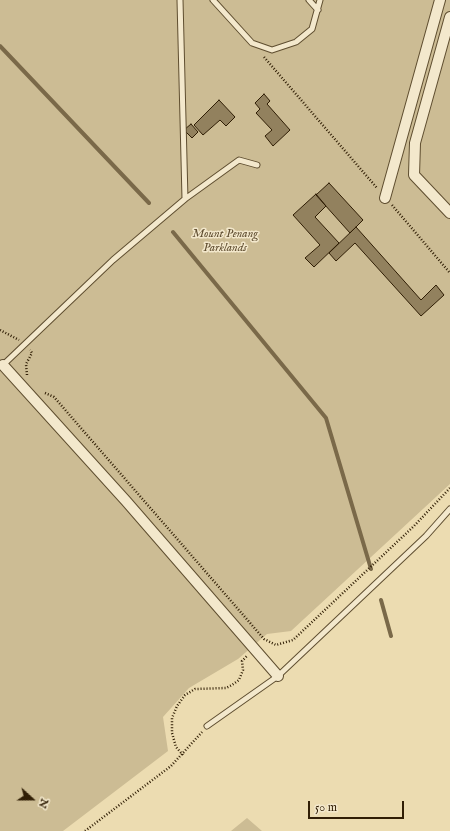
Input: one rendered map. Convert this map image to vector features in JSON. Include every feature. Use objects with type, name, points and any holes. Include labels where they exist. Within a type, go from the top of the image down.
[{"type":"street","points":[[385,198],[440,0]]},
{"type":"street","points":[[450,17],[415,144],[414,175],[450,213]]},
{"type":"street","points":[[1,365],[278,676]]},
{"type":"lane","points":[[180,0],[185,199]]},
{"type":"lane","points":[[213,0],[252,43],[272,50],[296,42],[312,29],[320,0]]},
{"type":"lane","points":[[309,0],[318,10]]},
{"type":"lane","points":[[1,365],[25,345],[113,260],[185,199],[239,160],[257,165]]},
{"type":"lane","points":[[207,726],[278,676],[426,536],[450,509]]},
{"type":"path","points":[[252,43],[450,273]]},
{"type":"path","points":[[0,330],[14,336],[32,353],[26,364],[27,378]]},
{"type":"path","points":[[42,392],[54,397],[264,639],[276,645],[293,640],[414,526],[450,488]]},
{"type":"path","points":[[183,755],[176,747],[172,733],[172,718],[177,706],[185,695],[195,689],[226,688],[232,686],[239,680],[243,670],[242,660],[264,639]]},
{"type":"path","points":[[85,831],[171,766],[183,755],[207,726]]},
{"type":"green space","name":"Mount Penang Parklands","points":[[0,0],[450,0],[450,484],[291,631],[267,634],[238,659],[189,688],[163,717],[168,751],[63,831],[0,831]]},
{"type":"green space","points":[[247,818],[262,831],[231,831]]},
{"type":"building","points":[[264,94],[270,101],[267,104],[290,130],[273,146],[265,136],[272,130],[256,113],[260,109],[255,103]]},
{"type":"building","points":[[219,100],[235,117],[226,126],[220,120],[203,135],[194,125]]},
{"type":"building","points":[[191,124],[198,132],[192,138],[184,130]]},
{"type":"building","points":[[329,183],[363,220],[350,233],[316,195]]},
{"type":"building","points":[[316,194],[326,206],[315,217],[339,243],[314,267],[305,258],[320,245],[293,215]]},
{"type":"building","points":[[356,227],[421,300],[436,285],[444,295],[421,316],[355,243],[336,261],[329,253]]},
{"type":"waterway","points":[[0,46],[149,203]]},
{"type":"waterway","points":[[173,232],[326,418],[371,569]]},
{"type":"waterway","points":[[381,600],[391,636]]}]
